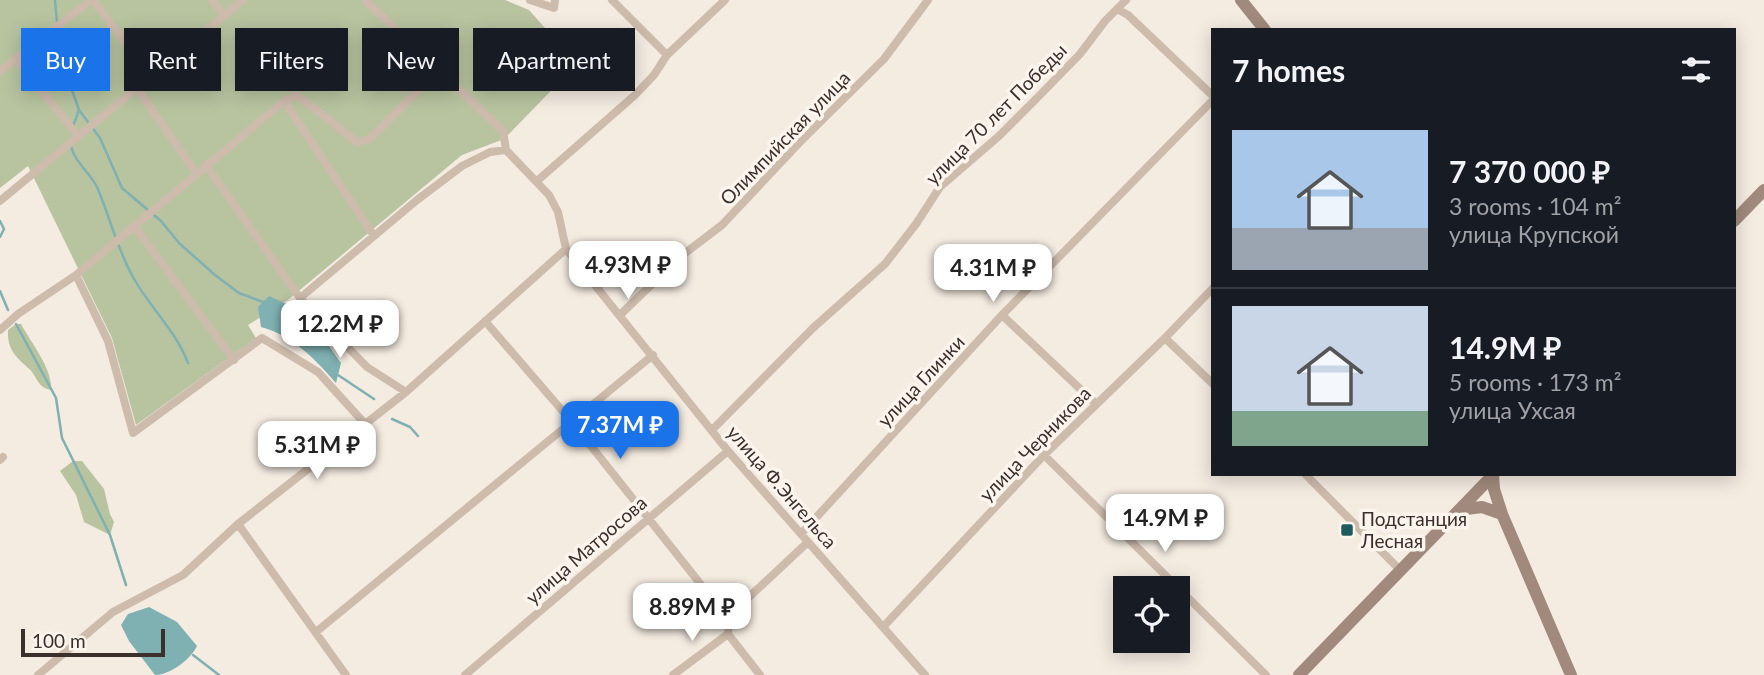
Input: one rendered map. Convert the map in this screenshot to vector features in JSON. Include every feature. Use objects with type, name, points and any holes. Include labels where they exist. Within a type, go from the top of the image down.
[{"type":"street","points":[[0,71],[92,0],[124,41]]},
{"type":"street","points":[[212,0],[224,15]]},
{"type":"street","points":[[208,28],[243,0]]},
{"type":"street","name":"улица Ф.Энгельса","points":[[365,0],[394,28]]},
{"type":"street","points":[[530,0],[554,8],[555,0]]},
{"type":"street","points":[[612,0],[667,55]]},
{"type":"street","points":[[537,181],[635,95],[654,75],[667,55],[724,0]]},
{"type":"street","name":"Олимпийская улица","points":[[621,314],[680,257],[722,225],[800,142],[884,59],[920,7],[928,0]]},
{"type":"street","name":"улица 70 лет Победы","points":[[712,430],[813,328],[885,264],[940,187],[1028,107],[1080,54],[1105,21],[1126,0]]},
{"type":"street","points":[[1241,0],[1263,28]]},
{"type":"street","points":[[1117,9],[1128,15],[1211,96]]},
{"type":"street","points":[[16,59],[78,136]]},
{"type":"street","name":"улица Ф.Энгельса","points":[[459,90],[503,131],[506,150],[549,195],[558,212],[566,249],[728,450],[925,675]]},
{"type":"street","points":[[0,201],[133,91]]},
{"type":"street","points":[[139,91],[196,173]]},
{"type":"street","points":[[0,330],[18,314],[76,275],[284,101],[297,95],[357,142],[370,139],[417,91]]},
{"type":"street","name":"улица Глинки","points":[[801,534],[1002,316],[1211,100]]},
{"type":"street","points":[[284,101],[374,236]]},
{"type":"street","points":[[300,298],[462,166],[490,152],[506,150]]},
{"type":"street","points":[[206,165],[300,298],[367,367],[406,392]]},
{"type":"street","points":[[1736,219],[1764,190]]},
{"type":"street","points":[[134,226],[234,359]]},
{"type":"street","points":[[38,675],[113,612],[183,575],[238,524],[406,392],[566,249]]},
{"type":"street","points":[[76,275],[108,341],[133,433],[262,338],[318,372],[366,425]]},
{"type":"street","name":"улица Черникова","points":[[884,626],[1044,455],[1211,290]]},
{"type":"street","points":[[1002,316],[1096,403]]},
{"type":"street","points":[[485,321],[572,422],[729,620]]},
{"type":"street","points":[[1165,338],[1211,382]]},
{"type":"street","points":[[316,632],[653,355]]},
{"type":"street","name":"улица Матросова","points":[[465,675],[728,450]]},
{"type":"street","points":[[1044,455],[1266,675]]},
{"type":"street","points":[[1306,476],[1400,570]]},
{"type":"street","points":[[1299,675],[1492,476]]},
{"type":"street","points":[[1493,476],[1502,514],[1571,675]]},
{"type":"street","points":[[1458,510],[1482,507],[1502,514]]},
{"type":"street","points":[[238,524],[346,675]]},
{"type":"street","points":[[760,675],[728,634],[729,620],[733,612],[808,542]]},
{"type":"street","points":[[673,675],[728,634]]},
{"type":"green space","points":[[0,0],[505,0],[529,10],[545,28],[473,28],[473,91],[551,91],[504,139],[462,155],[289,299],[248,325],[256,338],[136,425],[112,338],[28,166],[0,188]]},
{"type":"green space","points":[[21,324],[40,356],[49,374],[51,390],[40,384],[13,352],[8,330]]},
{"type":"green space","points":[[73,461],[82,461],[104,489],[114,522],[110,535],[84,522],[76,495],[60,471]]},
{"type":"water","points":[[269,296],[298,309],[316,328],[341,363],[336,383],[293,342],[261,327],[258,307]]},
{"type":"water","points":[[149,607],[177,622],[197,646],[179,665],[155,675],[129,641],[121,625],[128,614]]},
{"type":"waterway","points":[[55,0],[57,23]]},
{"type":"waterway","points":[[72,91],[79,110],[100,138],[122,188],[161,221],[179,243],[215,275],[239,293],[263,302]]},
{"type":"waterway","points":[[73,126],[79,110]]},
{"type":"waterway","points":[[71,146],[75,157],[97,187],[133,277],[169,329],[188,363]]},
{"type":"waterway","points":[[0,221],[4,229],[0,237]]},
{"type":"waterway","points":[[0,291],[8,310]]},
{"type":"waterway","points":[[16,324],[56,398],[62,438],[110,535],[126,585]]},
{"type":"waterway","points":[[338,375],[374,399]]},
{"type":"waterway","points":[[392,419],[410,427],[418,436]]},
{"type":"waterway","points":[[193,655],[219,675]]},
{"type":"place","name":"Подстанция Лесная","points":[[1347,530]]}]
